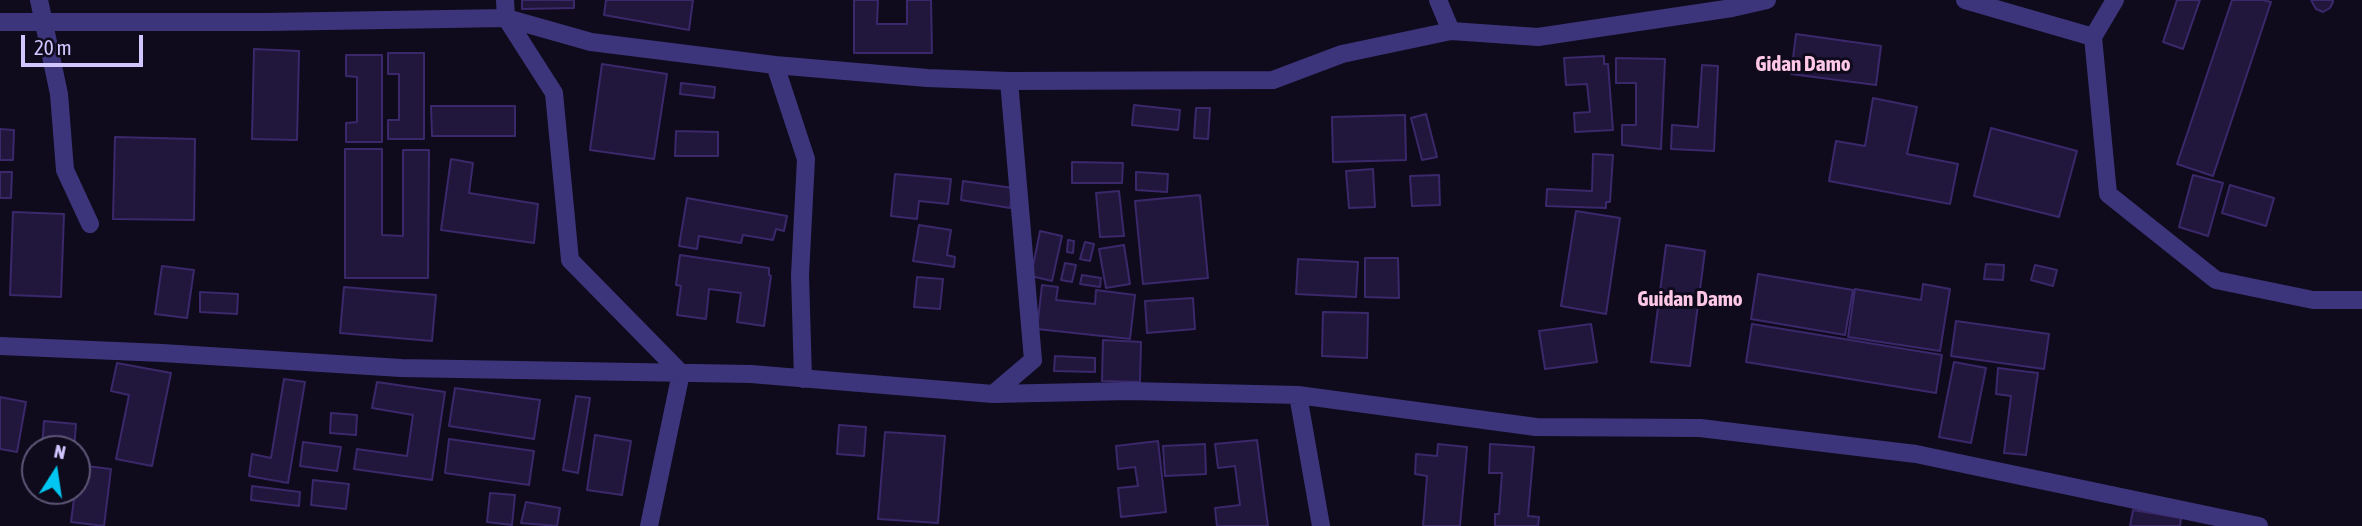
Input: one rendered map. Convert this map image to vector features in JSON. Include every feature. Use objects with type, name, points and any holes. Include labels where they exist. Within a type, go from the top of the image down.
[{"type":"street","points":[[39,0],[59,94],[65,170],[90,224]]},
{"type":"street","points":[[1438,0],[1451,31]]},
{"type":"street","points":[[0,22],[266,22],[506,9],[591,42],[775,65],[927,78],[1009,81],[1273,80],[1342,54],[1451,31],[1538,37],[1732,8],[1767,0]]},
{"type":"street","points":[[1965,0],[2093,37]]},
{"type":"street","points":[[2115,0],[2093,37],[2108,194],[2216,280],[2313,300],[2362,300]]},
{"type":"street","points":[[506,9],[554,93],[570,260],[681,373]]},
{"type":"street","points":[[775,65],[806,159],[800,275],[803,379]]},
{"type":"street","points":[[993,394],[1033,360],[1009,81]]},
{"type":"street","points":[[0,345],[401,368],[751,374],[993,394],[1129,391],[1298,395],[1536,427],[1700,428],[1916,454],[2259,526]]},
{"type":"street","points":[[649,526],[681,373]]},
{"type":"street","points":[[1298,395],[1321,526]]},
{"type":"building","points":[[522,0],[574,0],[574,8],[522,9]]},
{"type":"building","points":[[606,0],[693,0],[689,30],[604,15]]},
{"type":"building","points":[[854,0],[878,0],[877,24],[907,24],[907,0],[931,0],[932,53],[854,53]]},
{"type":"building","points":[[2177,0],[2200,0],[2183,49],[2163,42]]},
{"type":"building","points":[[2232,0],[2271,2],[2213,176],[2177,164]]},
{"type":"building","points":[[2311,0],[2333,2],[2330,8],[2323,12],[2316,9]]},
{"type":"building","points":[[1796,34],[1881,46],[1876,85],[1791,74]]},
{"type":"building","points":[[254,49],[299,51],[297,140],[252,139]]},
{"type":"building","points":[[388,53],[424,53],[424,139],[388,139],[388,120],[399,120],[399,74],[388,74]]},
{"type":"building","points":[[346,55],[382,55],[382,142],[346,142],[346,123],[357,122],[357,77],[346,76]]},
{"type":"building","points":[[1604,56],[1604,64],[1608,64],[1613,130],[1575,132],[1574,113],[1590,112],[1587,84],[1566,85],[1564,58]]},
{"type":"building","points":[[1616,58],[1665,59],[1661,149],[1622,145],[1622,125],[1636,125],[1636,83],[1616,83]]},
{"type":"building","points":[[602,64],[667,74],[654,159],[590,150]]},
{"type":"building","points":[[1702,65],[1718,66],[1714,151],[1671,149],[1672,125],[1698,127]]},
{"type":"building","points":[[681,83],[715,87],[714,98],[680,94]]},
{"type":"building","points":[[1873,98],[1917,107],[1907,154],[1958,164],[1950,204],[1829,181],[1836,141],[1865,146]]},
{"type":"building","points":[[1134,105],[1180,110],[1178,130],[1132,125]]},
{"type":"building","points":[[431,106],[515,106],[515,136],[432,136]]},
{"type":"building","points":[[1196,108],[1210,108],[1208,139],[1194,138]]},
{"type":"building","points":[[1426,114],[1437,157],[1422,160],[1411,118]]},
{"type":"building","points":[[1405,115],[1406,160],[1333,162],[1332,117]]},
{"type":"building","points":[[1991,128],[2077,151],[2059,217],[1974,196]]},
{"type":"building","points":[[0,129],[14,130],[13,160],[0,160]]},
{"type":"building","points":[[676,131],[718,132],[718,156],[675,156]]},
{"type":"building","points":[[115,137],[195,139],[194,220],[113,219]]},
{"type":"building","points":[[345,149],[382,149],[382,235],[403,236],[403,150],[429,150],[428,278],[345,278]]},
{"type":"building","points":[[1593,154],[1613,155],[1610,202],[1606,202],[1606,208],[1546,206],[1547,189],[1592,191]]},
{"type":"building","points":[[451,159],[473,163],[469,193],[538,204],[534,243],[441,230]]},
{"type":"building","points":[[1072,162],[1123,163],[1122,183],[1072,183]]},
{"type":"building","points":[[1373,169],[1375,207],[1349,208],[1346,171]]},
{"type":"building","points":[[0,172],[12,172],[11,198],[0,198]]},
{"type":"building","points":[[1136,172],[1168,174],[1167,192],[1136,190]]},
{"type":"building","points":[[895,174],[951,179],[948,204],[919,201],[917,219],[891,216]]},
{"type":"building","points":[[1439,175],[1440,205],[1412,206],[1410,176]]},
{"type":"building","points":[[2193,175],[2223,183],[2208,236],[2179,227]]},
{"type":"building","points":[[963,181],[1013,188],[1010,208],[961,200]]},
{"type":"building","points":[[2230,185],[2274,198],[2266,226],[2222,213]]},
{"type":"building","points":[[1119,191],[1124,236],[1100,237],[1096,193]]},
{"type":"building","points":[[1200,195],[1208,278],[1143,284],[1135,201]]},
{"type":"building","points":[[687,198],[787,216],[784,231],[776,229],[773,240],[743,235],[741,243],[699,236],[697,249],[679,246]]},
{"type":"building","points":[[1576,211],[1620,218],[1606,314],[1561,306]]},
{"type":"building","points":[[13,212],[64,214],[61,297],[10,295]]},
{"type":"building","points":[[919,225],[951,230],[947,255],[955,257],[954,267],[913,261]]},
{"type":"building","points":[[1040,231],[1062,236],[1052,281],[1031,276]]},
{"type":"building","points":[[1068,240],[1074,241],[1073,253],[1067,252]]},
{"type":"building","points":[[1085,242],[1094,244],[1090,261],[1080,259]]},
{"type":"building","points":[[1124,245],[1130,284],[1106,288],[1099,249]]},
{"type":"building","points":[[1666,245],[1705,251],[1690,366],[1651,362]]},
{"type":"building","points":[[680,255],[769,268],[771,276],[764,326],[737,322],[741,293],[709,289],[706,319],[677,315],[681,286],[676,285]]},
{"type":"building","points":[[1365,258],[1398,258],[1399,298],[1365,297]]},
{"type":"building","points":[[1298,259],[1358,262],[1356,297],[1296,294]]},
{"type":"building","points":[[1065,263],[1076,265],[1072,282],[1061,280]]},
{"type":"building","points":[[1986,264],[2004,265],[2003,280],[1984,279]]},
{"type":"building","points":[[2035,265],[2057,270],[2053,286],[2031,280]]},
{"type":"building","points":[[162,266],[194,270],[187,318],[155,314]]},
{"type":"building","points":[[1758,274],[1853,290],[1845,335],[1751,319]]},
{"type":"building","points":[[1082,275],[1101,278],[1100,287],[1080,284]]},
{"type":"building","points":[[917,277],[943,279],[940,309],[914,307]]},
{"type":"building","points":[[1923,284],[1950,289],[1940,351],[1848,337],[1855,289],[1921,300]]},
{"type":"building","points":[[1042,285],[1058,287],[1056,300],[1095,304],[1096,290],[1135,295],[1130,339],[1037,329]]},
{"type":"building","points":[[344,287],[436,295],[432,341],[340,333]]},
{"type":"building","points":[[200,292],[238,294],[237,314],[200,312]]},
{"type":"building","points":[[1193,298],[1195,329],[1147,333],[1145,301]]},
{"type":"building","points":[[1323,312],[1368,313],[1367,358],[1322,356]]},
{"type":"building","points":[[1956,321],[2049,334],[2044,369],[1951,356]]},
{"type":"building","points":[[1591,324],[1597,362],[1545,369],[1539,331]]},
{"type":"building","points":[[1752,324],[1942,355],[1936,393],[1746,362]]},
{"type":"building","points":[[1103,340],[1141,342],[1140,382],[1102,381]]},
{"type":"building","points":[[1055,356],[1095,358],[1095,372],[1054,371]]},
{"type":"building","points":[[1954,362],[1986,368],[1971,443],[1939,437]]},
{"type":"building","points":[[117,363],[171,373],[152,466],[116,459],[129,395],[111,391]]},
{"type":"building","points":[[1998,368],[2038,373],[2026,455],[2004,453],[2011,396],[1996,394]]},
{"type":"building","points":[[284,379],[305,382],[288,483],[249,476],[252,454],[271,458]]},
{"type":"building","points":[[377,382],[445,392],[432,480],[354,469],[357,449],[407,456],[413,415],[372,408]]},
{"type":"building","points":[[455,388],[540,400],[534,439],[449,426]]},
{"type":"building","points":[[576,396],[590,398],[578,473],[563,470]]},
{"type":"building","points":[[0,397],[26,402],[17,452],[0,449]]},
{"type":"building","points":[[331,413],[357,415],[356,435],[330,433]]},
{"type":"building","points":[[44,421],[76,424],[75,435],[43,435]]},
{"type":"building","points":[[839,425],[866,427],[864,456],[837,454]]},
{"type":"building","points":[[885,432],[945,436],[938,523],[878,519]]},
{"type":"building","points":[[595,435],[631,441],[622,495],[587,490]]},
{"type":"building","points":[[449,439],[534,451],[529,485],[445,473]]},
{"type":"building","points":[[1257,440],[1268,526],[1217,526],[1215,508],[1240,505],[1235,466],[1218,468],[1215,444]]},
{"type":"building","points":[[1158,441],[1166,512],[1121,517],[1118,488],[1138,486],[1135,467],[1118,469],[1116,446]]},
{"type":"building","points":[[303,442],[341,447],[337,471],[300,466]]},
{"type":"building","points":[[1205,444],[1206,474],[1165,476],[1163,446]]},
{"type":"building","points":[[1438,444],[1467,447],[1460,526],[1423,526],[1427,476],[1415,474],[1416,454],[1437,456]]},
{"type":"building","points":[[1490,444],[1534,447],[1528,516],[1539,517],[1538,526],[1495,526],[1495,514],[1499,514],[1502,473],[1489,473]]},
{"type":"building","points":[[91,467],[111,469],[104,526],[71,522],[73,505],[91,505]]},
{"type":"building","points":[[313,480],[349,484],[346,509],[311,505]]},
{"type":"building","points":[[252,486],[300,492],[299,506],[251,500]]},
{"type":"building","points":[[490,493],[515,495],[512,525],[487,522]]},
{"type":"building","points":[[526,502],[560,508],[557,526],[521,523]]},
{"type":"building","points":[[2133,510],[2181,518],[2180,526],[2130,526]]},
{"type":"district","name":"Gidan Damo","points":[[1803,64]]},
{"type":"district","name":"Guidan Damo","points":[[1690,299]]}]
